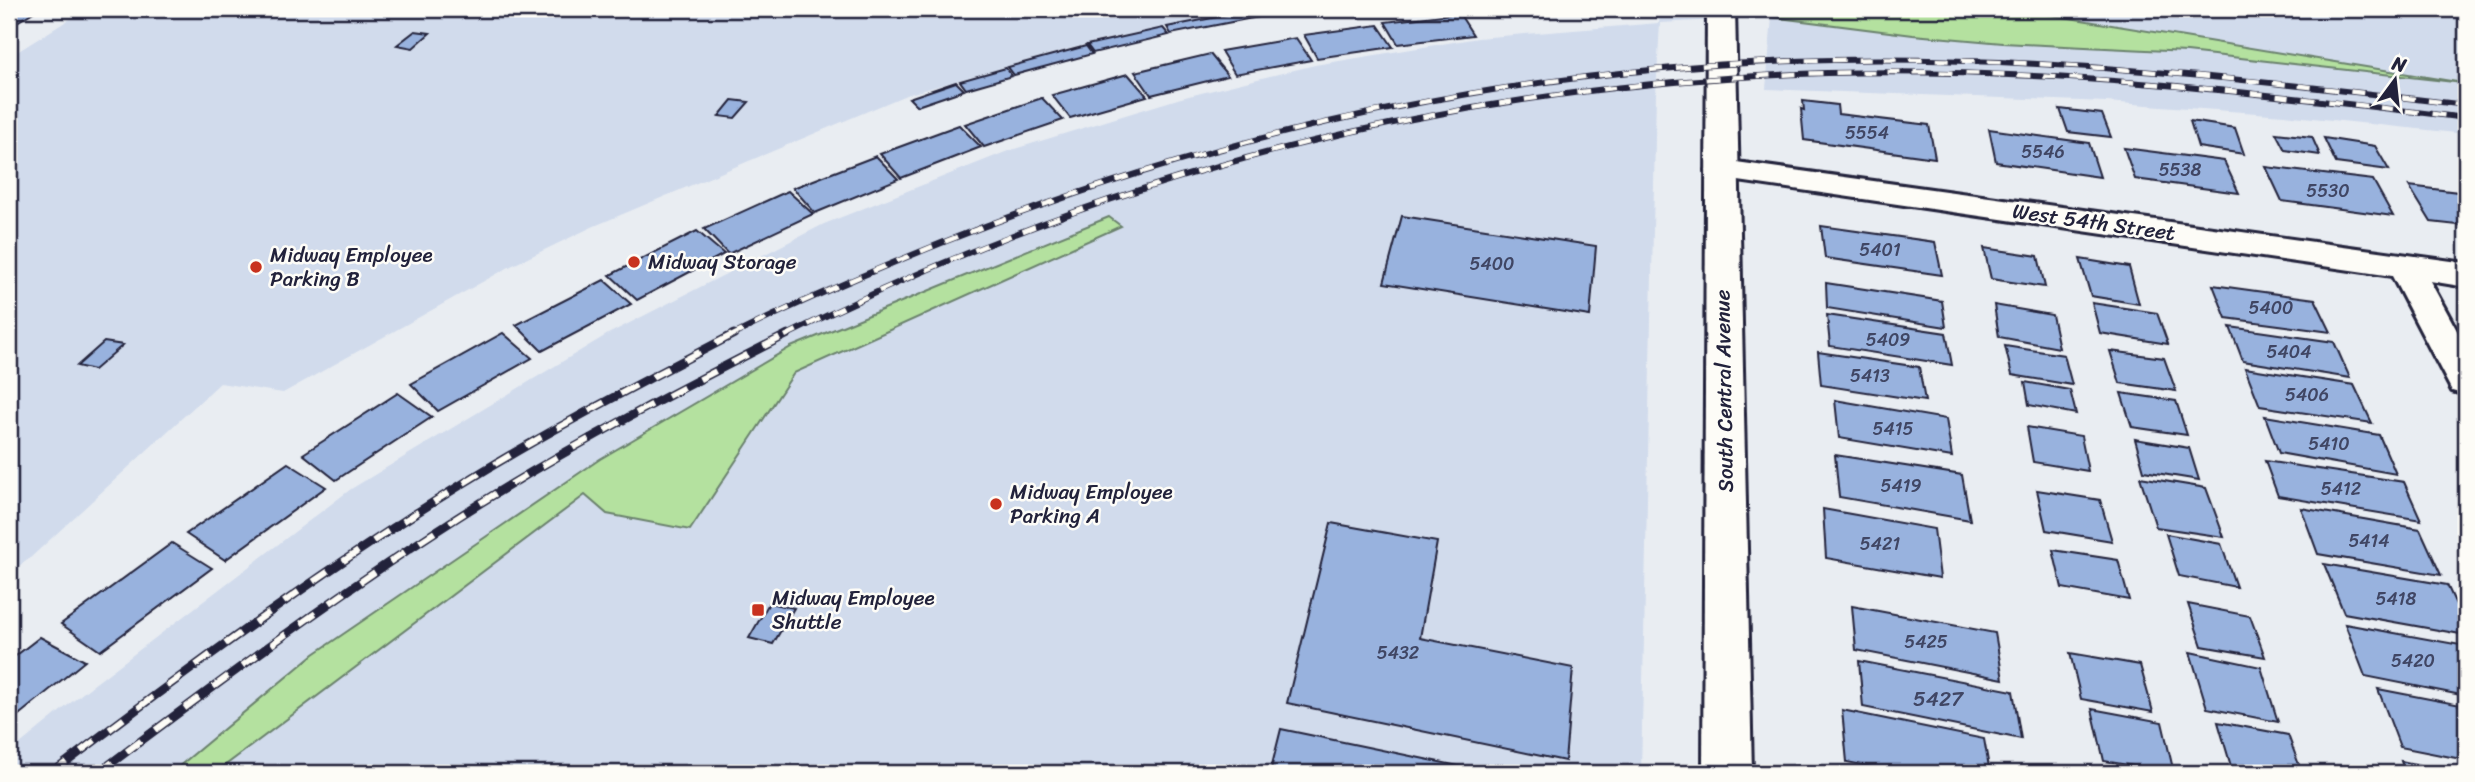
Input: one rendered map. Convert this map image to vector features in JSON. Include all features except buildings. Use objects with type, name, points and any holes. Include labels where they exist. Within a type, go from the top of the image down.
[{"type":"main road","name":"South Central Avenue","points":[[1721,9],[1728,773]]},
{"type":"main road","name":"West 54th Street","points":[[1722,170],[2466,275]]},
{"type":"main road","points":[[2404,266],[2466,381]]},
{"type":"shaded area","name":"Midway Employee Parking B","points":[[86,9],[1254,9],[1098,41],[906,95],[592,227],[511,266],[283,393],[220,383],[29,559],[9,573],[9,57]]},
{"type":"shaded area","points":[[1661,9],[2466,9],[2466,134],[2284,115],[2106,102],[1766,89],[1772,17],[1660,23],[1656,94],[1641,773],[197,773],[584,482],[775,370],[1117,224],[1109,217],[791,347],[600,459],[314,654],[171,773],[9,773],[9,753],[84,692],[351,489],[608,334],[824,224],[1008,151],[1181,98],[1315,65],[1478,38],[1659,23]]},
{"type":"green space","points":[[1772,9],[2015,9],[2463,83],[2187,52],[2003,43],[1913,35],[1772,17]]},
{"type":"green space","points":[[1109,217],[1121,226],[794,373],[690,530],[607,514],[585,495],[215,773],[171,773],[314,654],[600,459],[791,347]]},
{"type":"railway","points":[[731,336],[836,287],[944,242],[1052,202],[1160,167],[1270,136],[1380,110],[1492,90],[1604,75],[1718,65],[1833,60],[1992,62],[2229,79],[2466,105]]},
{"type":"railway","points":[[785,336],[909,277],[1035,226],[1162,183],[1291,146],[1422,117],[1554,95],[1690,81],[1827,73],[1987,74],[2227,91],[2466,118]]},
{"type":"railway","points":[[52,773],[153,697],[358,551],[531,443],[734,334]]},
{"type":"railway","points":[[98,773],[335,599],[482,502],[595,436],[788,334]]},
{"type":"place","name":"Midway Storage","points":[[634,262]]},
{"type":"place","name":"Midway Employee Parking B","points":[[256,267]]},
{"type":"place","name":"Midway Employee Parking A","points":[[996,504]]},
{"type":"place","name":"Midway Employee Shuttle","points":[[758,610]]}]
